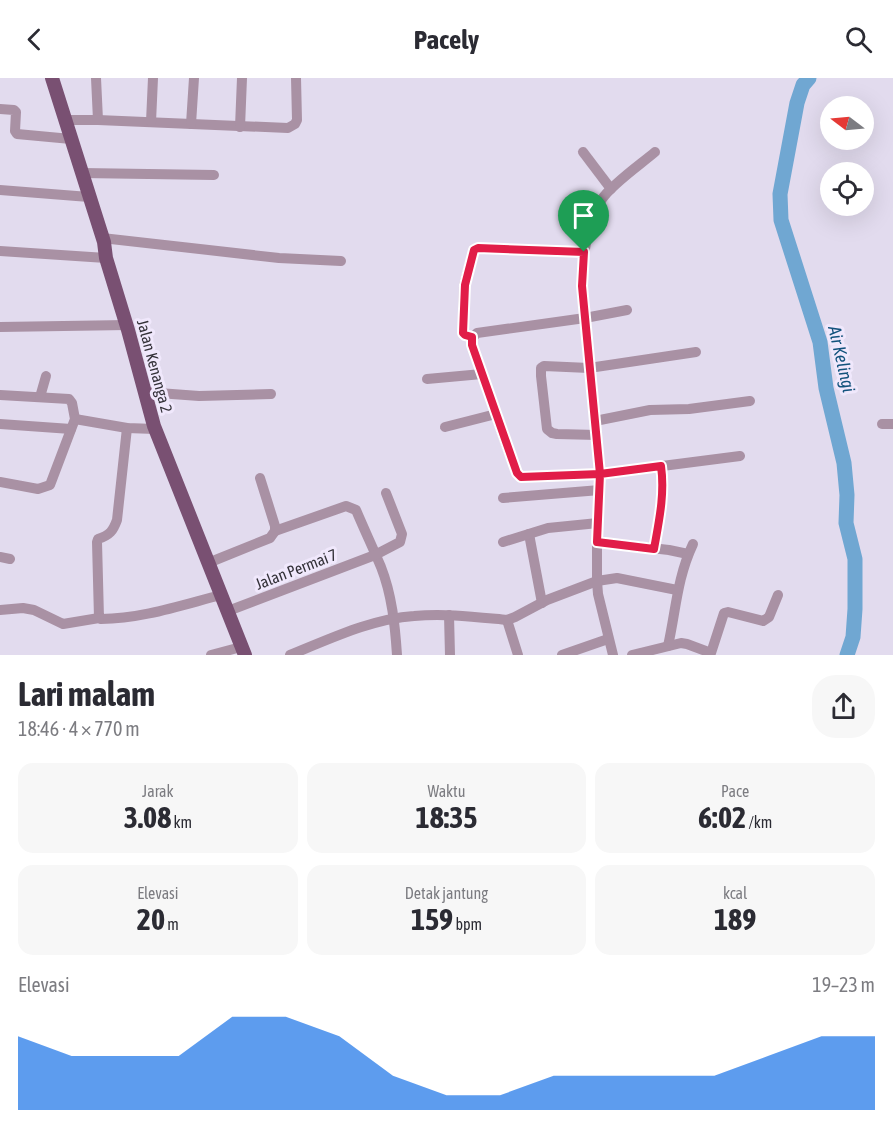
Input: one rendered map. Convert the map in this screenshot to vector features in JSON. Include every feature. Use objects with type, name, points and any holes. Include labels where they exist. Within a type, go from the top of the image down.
[{"type":"main road","name":"Jalan Kenanga 2","points":[[52,78],[102,238],[155,429],[243,651]]},
{"type":"street","points":[[96,78],[98,120]]},
{"type":"street","points":[[151,122],[153,78]]},
{"type":"street","points":[[191,124],[194,78]]},
{"type":"street","points":[[240,127],[243,78]]},
{"type":"street","points":[[65,120],[288,128],[297,120],[296,78]]},
{"type":"street","points":[[0,109],[16,112],[15,131],[17,134],[71,139]]},
{"type":"street","points":[[583,152],[611,189]]},
{"type":"street","points":[[613,655],[597,581],[600,474],[582,286],[584,252],[591,225],[603,198],[655,152]]},
{"type":"street","points":[[82,173],[214,175]]},
{"type":"street","points":[[0,190],[89,197]]},
{"type":"street","points":[[102,238],[279,258],[341,261]]},
{"type":"street","points":[[472,337],[463,333],[465,285],[474,250],[478,248],[584,252]]},
{"type":"street","points":[[0,251],[106,258]]},
{"type":"street","points":[[472,337],[477,333],[627,310]]},
{"type":"street","points":[[0,327],[127,325]]},
{"type":"street","points":[[472,337],[472,345],[482,374],[517,473],[521,477],[600,474],[740,456]]},
{"type":"street","points":[[597,435],[557,434],[547,429],[540,370],[544,366],[590,368],[696,352]]},
{"type":"street","points":[[427,379],[482,374]]},
{"type":"street","points":[[40,397],[46,376]]},
{"type":"street","points":[[145,392],[199,396],[271,394]]},
{"type":"street","points":[[0,396],[69,399],[72,403],[73,424],[50,485],[38,489],[0,482]]},
{"type":"street","points":[[595,421],[650,410],[689,410],[750,401]]},
{"type":"street","points":[[445,427],[496,414]]},
{"type":"street","points":[[0,423],[73,424],[155,429]]},
{"type":"street","points":[[99,618],[97,542],[98,539],[109,535],[117,520],[128,428]]},
{"type":"street","points":[[654,549],[662,501],[661,466]]},
{"type":"street","points":[[260,478],[275,531]]},
{"type":"street","points":[[503,498],[600,490]]},
{"type":"street","name":"Jalan Permai 7","points":[[228,611],[375,555],[400,542],[402,534],[386,493]]},
{"type":"street","points":[[208,562],[270,538],[275,531],[346,506],[356,510],[385,582],[394,618],[397,655]]},
{"type":"street","points":[[503,542],[552,528],[598,523]]},
{"type":"street","points":[[529,534],[542,603]]},
{"type":"street","points":[[597,542],[654,549],[690,549],[677,590],[675,616],[668,646]]},
{"type":"street","points":[[290,655],[356,629],[394,618],[449,615],[507,620],[597,581],[617,578],[677,590]]},
{"type":"street","points":[[0,610],[23,608],[34,610],[63,624],[145,614],[221,595]]},
{"type":"street","points":[[637,655],[681,644],[711,653],[724,613],[766,620],[778,595]]},
{"type":"street","points":[[449,615],[450,655]]},
{"type":"street","points":[[507,620],[518,655]]},
{"type":"street","points":[[562,655],[608,639]]},
{"type":"street","points":[[211,655],[243,651]]},
{"type":"waterway","name":"Air Kelingi","points":[[809,78],[803,85],[797,103],[780,194],[781,220],[820,342],[826,388],[844,463],[847,495],[846,523],[855,559],[853,637],[847,655]]},
{"type":"route","points":[[584,252],[478,248],[474,250],[465,285],[463,333],[472,337],[472,345],[518,476],[525,478],[600,474],[661,466],[662,501],[654,549],[597,542],[600,474],[582,286],[584,252]]}]
